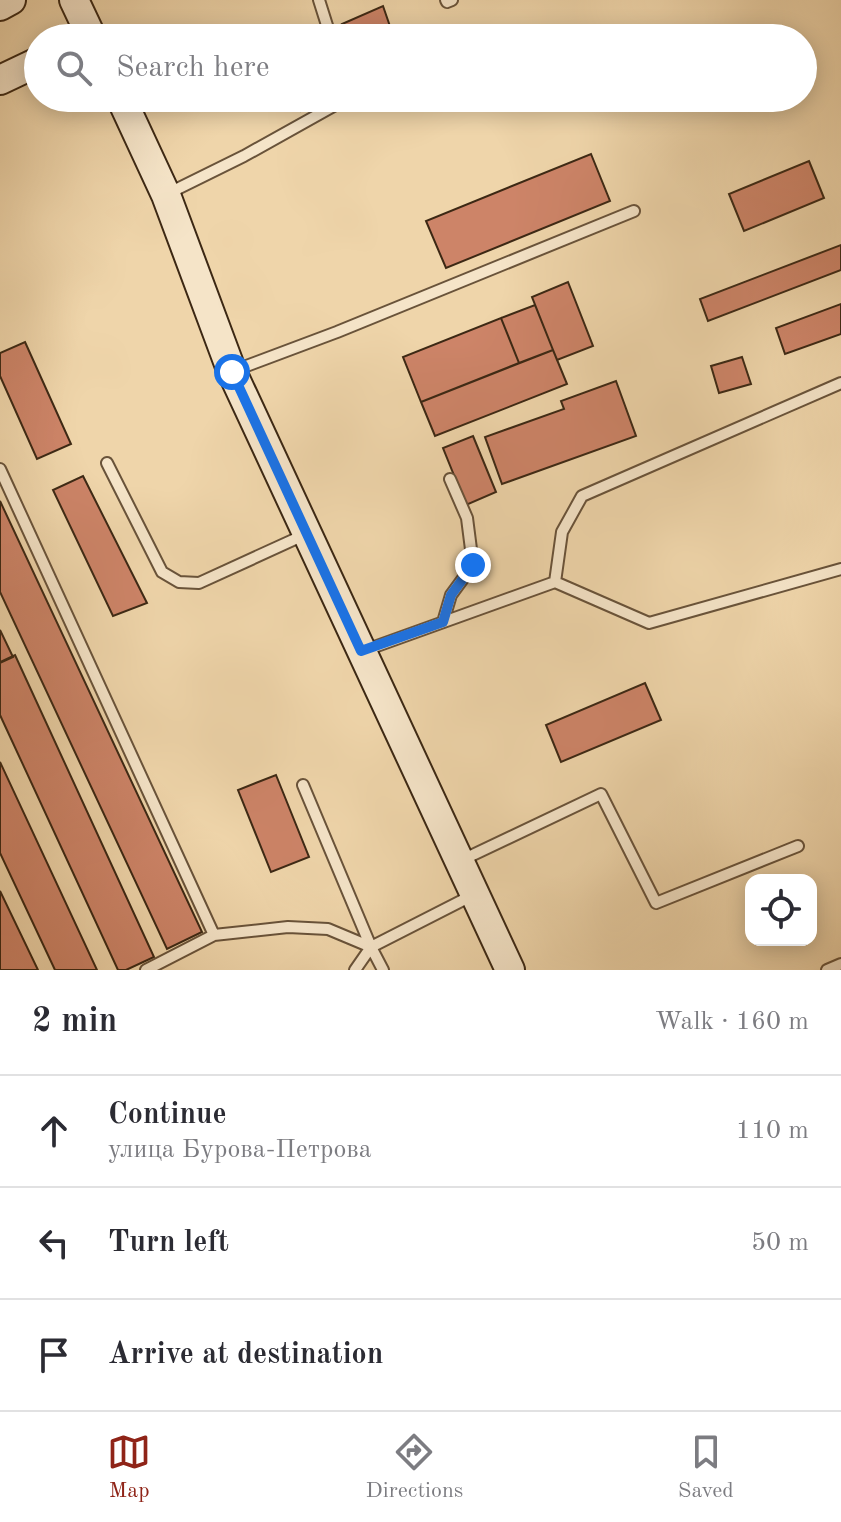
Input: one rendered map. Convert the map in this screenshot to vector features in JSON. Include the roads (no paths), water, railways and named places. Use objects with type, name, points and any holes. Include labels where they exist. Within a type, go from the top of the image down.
[{"type":"main road","points":[[0,6],[11,0]]},
{"type":"main road","points":[[74,0],[84,24]]},
{"type":"main road","points":[[0,80],[24,69]]},
{"type":"main road","points":[[127,112],[166,195],[232,372],[305,535],[510,970]]},
{"type":"lane","points":[[319,0],[327,24]]},
{"type":"lane","points":[[446,0],[452,0]]},
{"type":"lane","points":[[166,195],[323,112]]},
{"type":"lane","points":[[232,372],[634,211]]},
{"type":"lane","points":[[555,582],[562,532],[582,496],[841,383]]},
{"type":"lane","points":[[107,463],[162,572],[179,582],[199,583],[305,535]]},
{"type":"lane","points":[[0,469],[214,935]]},
{"type":"lane","points":[[443,622],[451,595],[473,565],[467,518],[450,479]]},
{"type":"lane","points":[[361,651],[555,582],[649,623],[841,569]]},
{"type":"lane","points":[[303,785],[383,970]]},
{"type":"lane","points":[[458,862],[601,794],[656,903],[798,846]]},
{"type":"lane","points":[[355,970],[371,947],[475,894]]},
{"type":"lane","points":[[146,970],[214,935],[288,927],[328,929],[371,947]]},
{"type":"lane","points":[[827,970],[841,964]]}]
